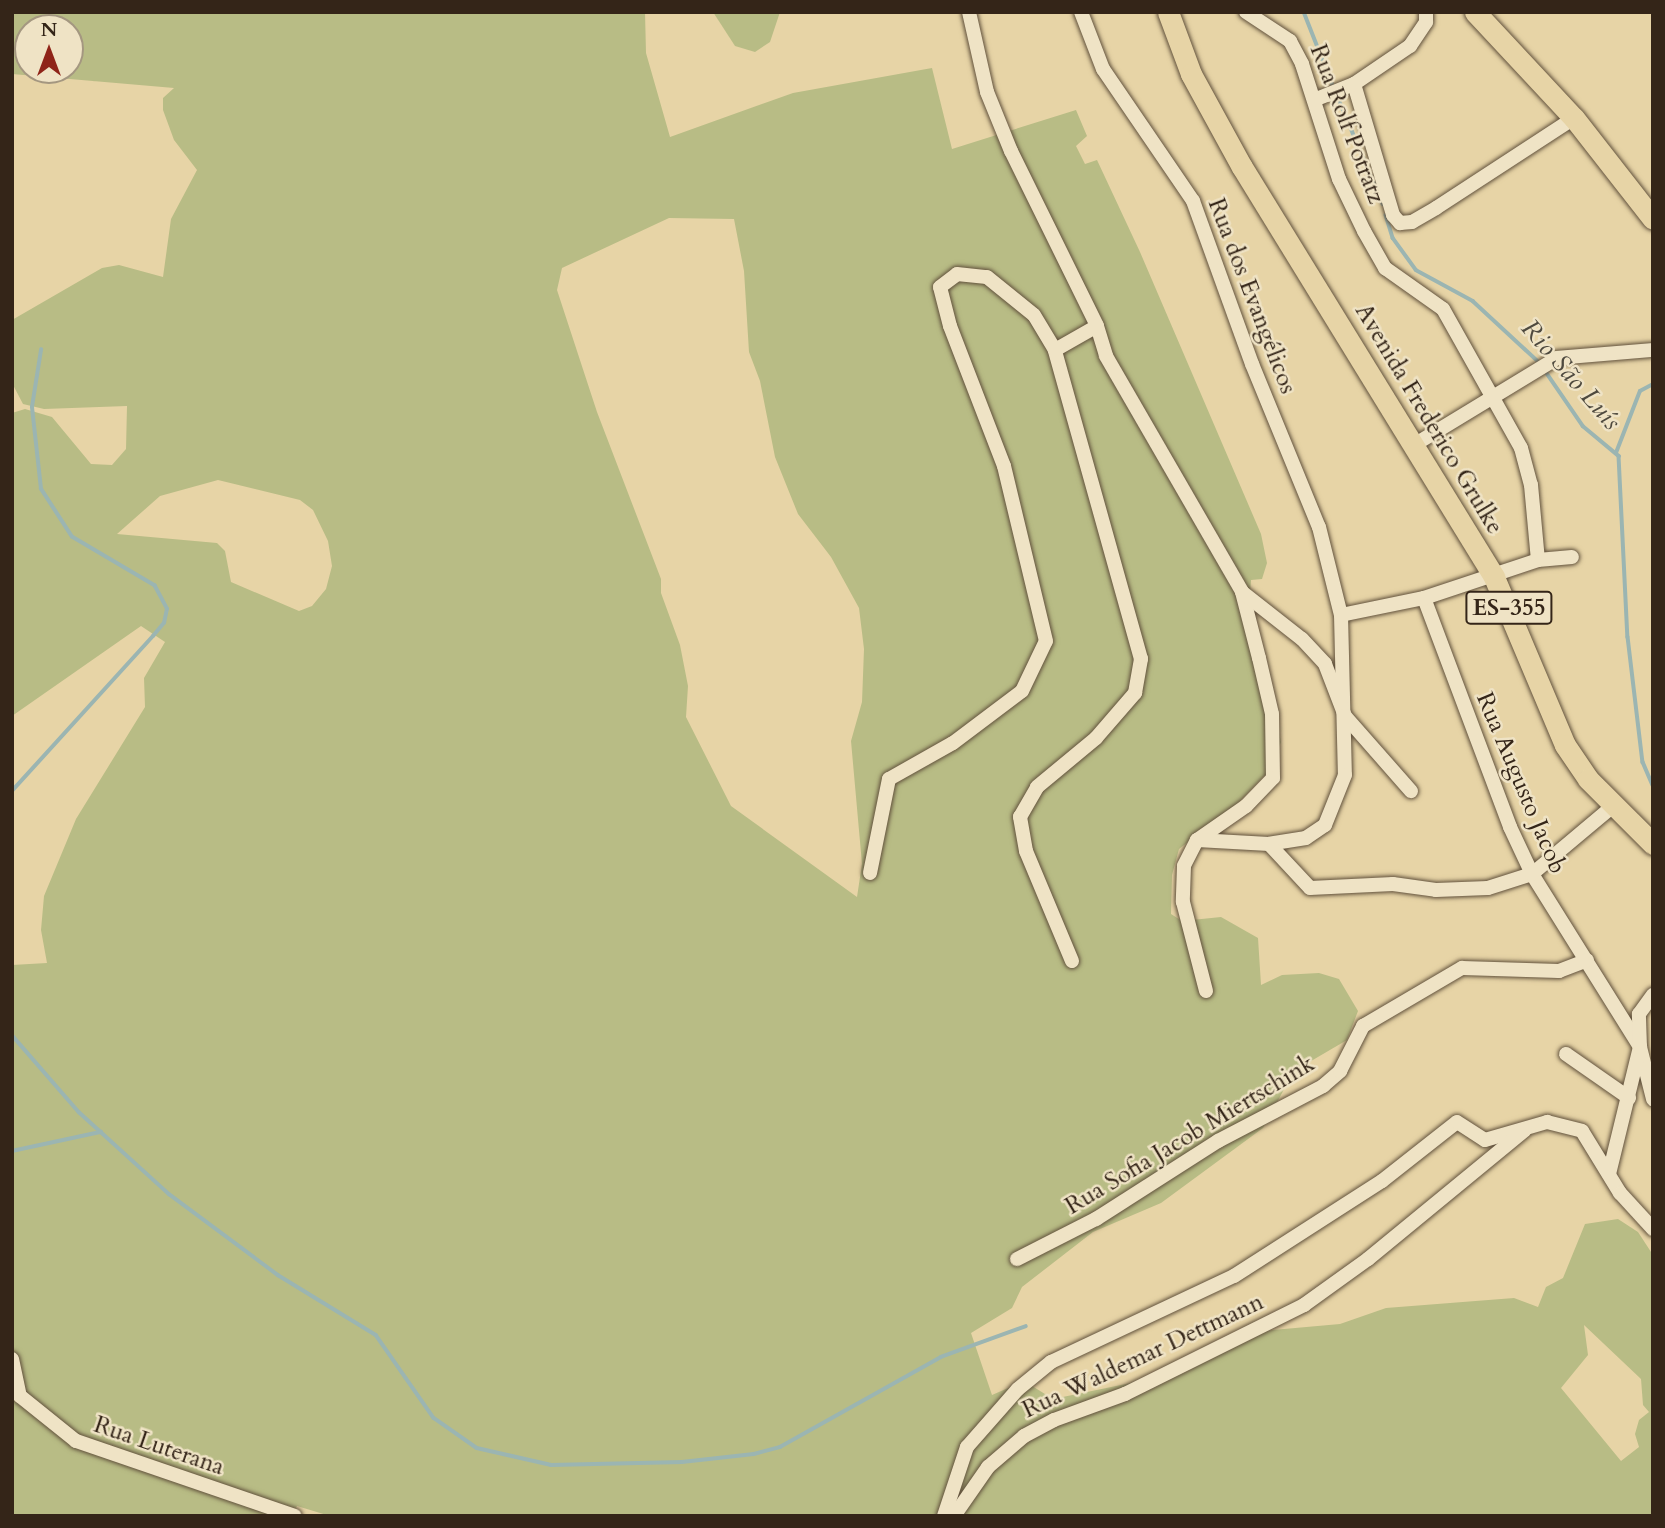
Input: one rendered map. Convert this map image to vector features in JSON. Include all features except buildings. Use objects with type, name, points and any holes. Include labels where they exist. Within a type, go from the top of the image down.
[{"type":"main road","name":"Avenida Frederico Grulke","points":[[1168,12],[1191,74],[1242,167],[1494,577],[1565,745],[1614,806],[1653,845]]},
{"type":"main road","points":[[1475,12],[1574,118],[1652,218]]},
{"type":"street","points":[[969,12],[987,92],[1011,151],[1097,326],[1106,356],[1242,592],[1272,715],[1273,778],[1246,807],[1197,840],[1184,866],[1183,902],[1206,991]]},
{"type":"street","name":"Rua dos Evangélicos","points":[[1081,12],[1103,69],[1193,201],[1248,354],[1319,527],[1341,615],[1345,775],[1325,825],[1306,838],[1269,844],[1197,840]]},
{"type":"street","name":"Rua Rolf Potratz","points":[[1246,12],[1290,41],[1320,97],[1339,179],[1385,268],[1443,309],[1521,448],[1531,485],[1538,561]]},
{"type":"street","points":[[1320,97],[1350,85],[1410,46],[1426,22],[1426,12]]},
{"type":"street","points":[[1350,85],[1393,215],[1399,223],[1412,222],[1436,208],[1574,118]]},
{"type":"street","points":[[870,873],[889,779],[953,743],[1023,691],[1046,641],[1004,466],[950,326],[940,287],[957,274],[987,277],[1034,315],[1055,350],[1141,659],[1135,693],[1096,738],[1037,787],[1020,817],[1026,851],[1072,961]]},
{"type":"street","points":[[1055,350],[1097,326]]},
{"type":"street","points":[[1414,445],[1532,369],[1557,358],[1653,351]]},
{"type":"street","points":[[1341,615],[1424,598],[1538,561],[1572,557]]},
{"type":"street","points":[[1242,592],[1303,639],[1325,664],[1345,716],[1411,791]]},
{"type":"street","name":"Rua Augusto Jacob","points":[[1424,598],[1476,741],[1532,874],[1640,1047]]},
{"type":"street","points":[[1269,844],[1310,888],[1393,884],[1436,890],[1488,888],[1532,874],[1614,806]]},
{"type":"street","name":"Rua Sofia Jacob Miertschink","points":[[1017,1259],[1096,1219],[1218,1141],[1323,1086],[1340,1071],[1363,1026],[1462,968],[1559,971],[1587,960]]},
{"type":"street","points":[[1653,995],[1639,1014],[1640,1047],[1653,1100]]},
{"type":"street","points":[[1639,1014],[1653,1024]]},
{"type":"street","points":[[1609,1174],[1640,1047]]},
{"type":"street","points":[[1566,1054],[1629,1098]]},
{"type":"street","name":"Rua Waldemar Dettmann","points":[[944,1516],[967,1447],[1018,1389],[1051,1362],[1234,1276],[1382,1181],[1457,1122],[1485,1140],[1531,1125],[1558,1122],[1583,1131],[1620,1193],[1653,1229]]},
{"type":"street","name":"Rua Waldemar Dettmann","points":[[954,1516],[988,1467],[1024,1436],[1054,1420],[1137,1389],[1304,1305],[1431,1209],[1531,1125]]},
{"type":"street","points":[[12,1359],[16,1397]]},
{"type":"street","name":"Rua Luterana","points":[[16,1397],[76,1441],[295,1516]]},
{"type":"green space","points":[[12,12],[645,12],[646,53],[670,137],[793,93],[932,68],[952,149],[1076,110],[1087,136],[1076,146],[1085,164],[1097,160],[1140,252],[1261,534],[1267,563],[1262,579],[1251,580],[1250,594],[1281,742],[1268,772],[1239,802],[1179,849],[1172,875],[1171,914],[1182,921],[1221,917],[1258,938],[1261,985],[1282,975],[1319,973],[1339,979],[1358,1011],[1347,1040],[1294,1071],[1263,1128],[1161,1203],[1093,1232],[1022,1287],[1012,1308],[971,1333],[992,1395],[1024,1381],[1053,1399],[1150,1379],[1241,1333],[1340,1324],[1386,1308],[1514,1298],[1538,1307],[1546,1287],[1563,1278],[1585,1224],[1618,1219],[1638,1232],[1653,1255],[1653,1516],[330,1516],[297,1506],[292,1516],[13,1516],[12,965],[47,963],[41,930],[44,896],[76,819],[145,707],[144,678],[165,642],[141,626],[12,716],[12,413],[25,409],[52,417],[91,464],[112,465],[126,449],[127,406],[44,409],[23,404],[12,383],[12,320],[102,268],[119,265],[163,277],[171,219],[197,170],[174,140],[163,110],[163,98],[174,88],[84,80],[84,14],[14,14],[14,74]],"holes":[[[669,218],[734,219],[744,271],[749,352],[760,381],[775,457],[798,514],[831,557],[859,608],[864,649],[862,702],[851,741],[862,864],[857,897],[731,806],[686,717],[688,686],[680,645],[661,593],[661,579],[597,412],[557,290],[562,268]],[[218,480],[300,500],[313,510],[328,541],[332,566],[326,589],[312,606],[299,611],[231,582],[225,551],[217,543],[117,534],[160,496]],[[1584,1325],[1641,1379],[1643,1405],[1649,1412],[1639,1420],[1635,1434],[1639,1447],[1621,1461],[1561,1388],[1588,1355]]]},
{"type":"green space","points":[[713,12],[780,12],[770,42],[755,52],[735,46]]},
{"type":"waterway","name":"Rio São Luís","points":[[1304,12],[1334,88]]},
{"type":"waterway","name":"Rio São Luís","points":[[1337,95],[1383,204]]},
{"type":"waterway","name":"Rio São Luís","points":[[1386,215],[1393,238],[1416,270],[1473,301],[1540,363]]},
{"type":"waterway","points":[[12,791],[153,636],[164,623],[167,609],[155,586],[72,537],[41,489],[32,407],[41,350]]},
{"type":"waterway","name":"Rio São Luís","points":[[1544,369],[1583,426],[1619,456],[1628,637],[1643,762],[1653,785]]},
{"type":"waterway","points":[[1616,453],[1640,391],[1653,384]]},
{"type":"waterway","points":[[12,1035],[79,1112],[169,1194],[278,1275],[376,1335],[434,1418],[477,1448],[551,1465],[682,1462],[754,1454],[780,1447],[941,1357],[1026,1326]]},
{"type":"waterway","points":[[12,1151],[101,1132]]}]
